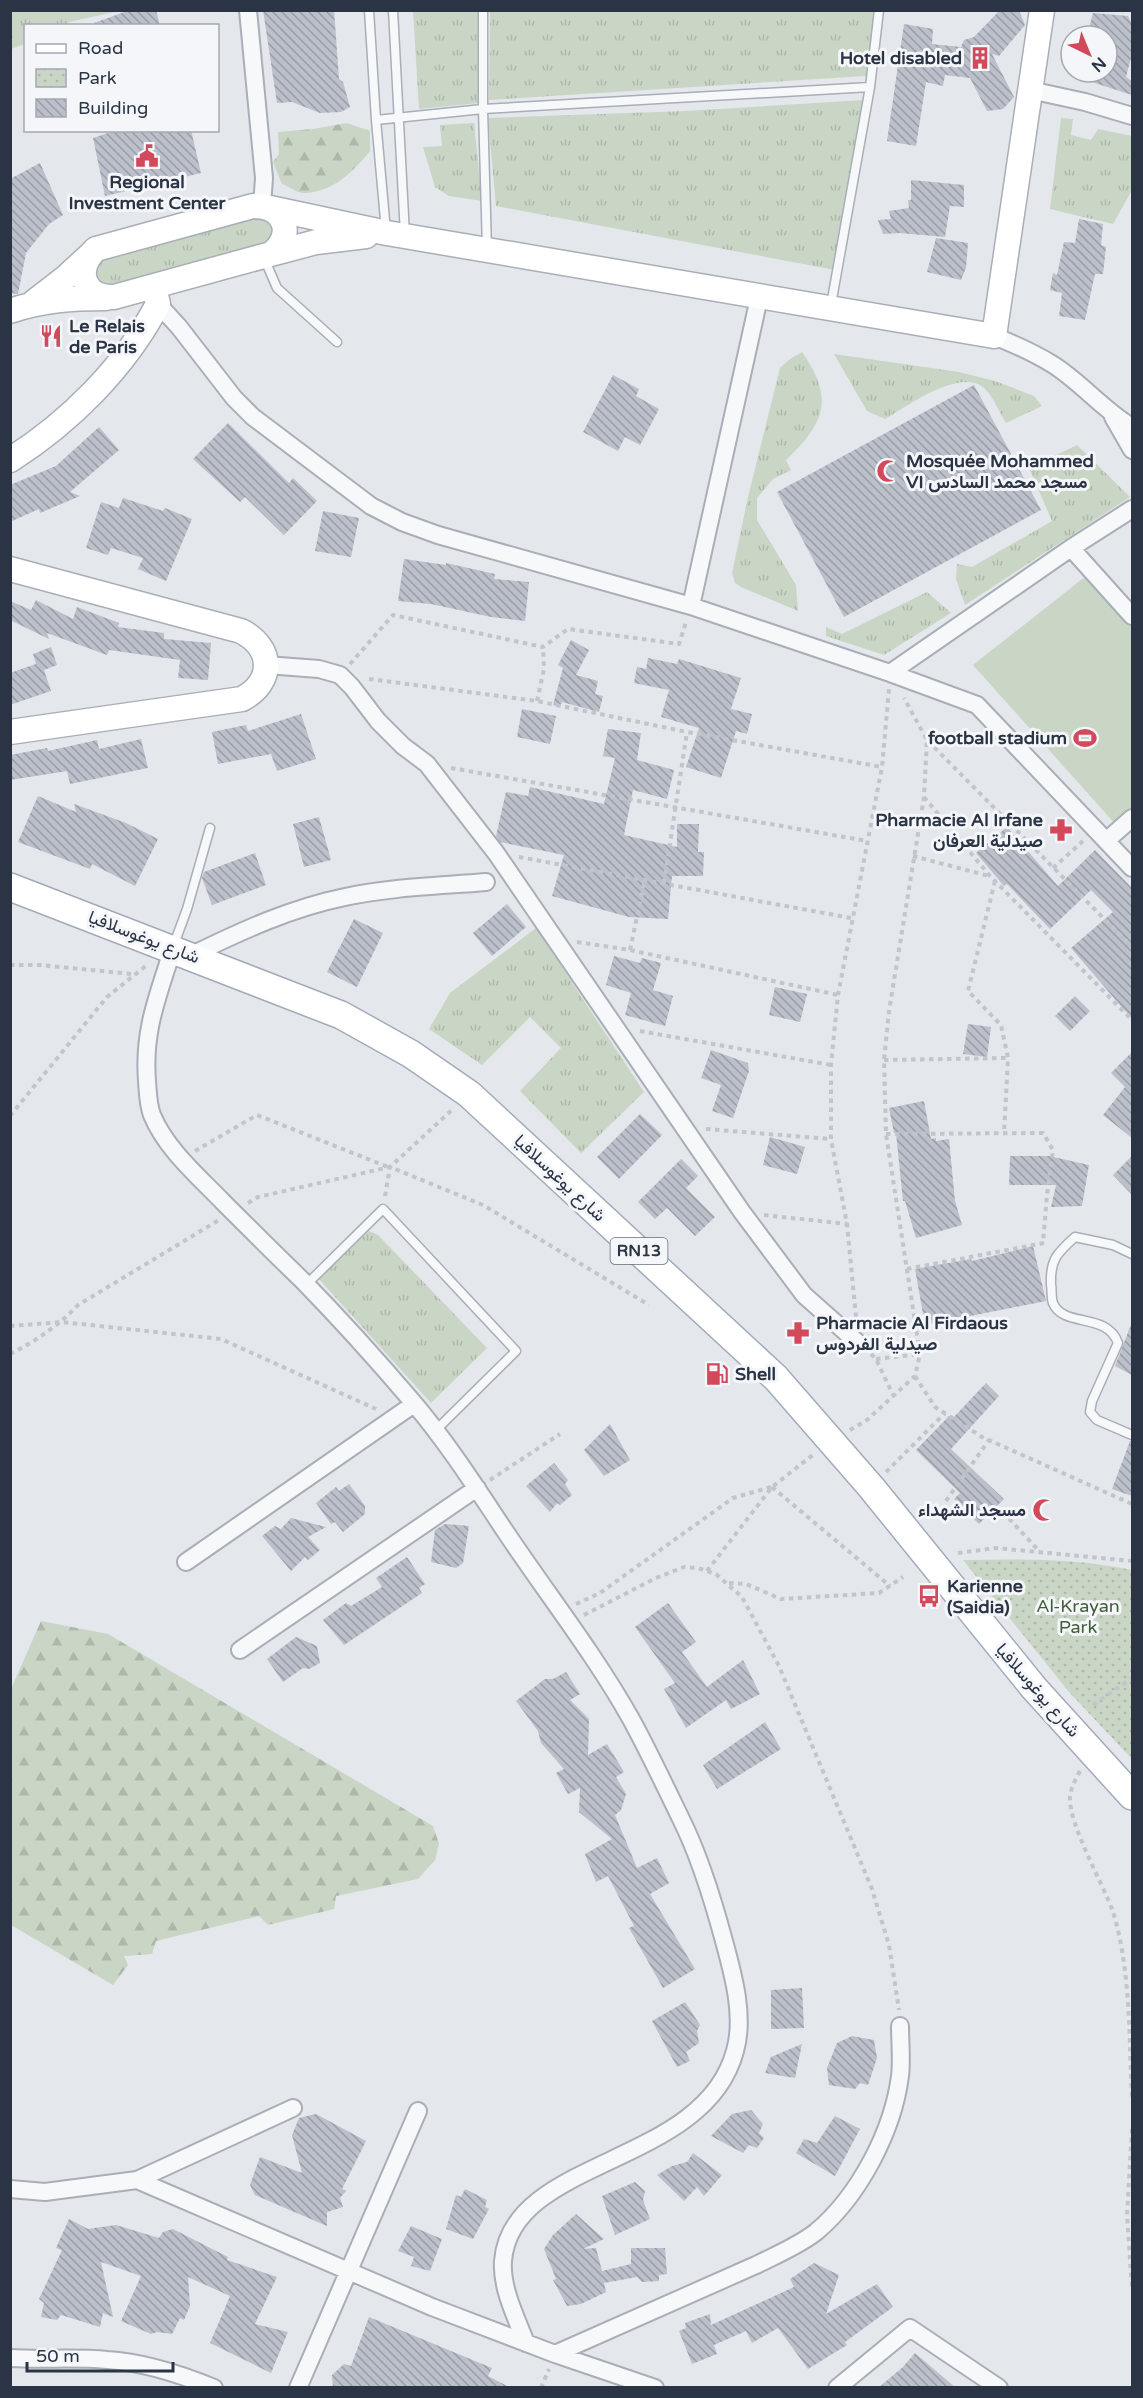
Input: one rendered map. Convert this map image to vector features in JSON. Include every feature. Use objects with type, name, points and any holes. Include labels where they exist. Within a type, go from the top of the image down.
[{"type":"main road","points":[[21,307],[65,278],[90,255],[104,246],[253,206],[396,234],[759,298],[994,336],[1042,10]]},
{"type":"main road","points":[[266,207],[277,212],[285,226],[283,243],[267,256]]},
{"type":"main road","points":[[21,307],[72,298],[156,296],[267,256],[316,242],[396,234]]},
{"type":"main road","points":[[90,255],[84,269],[86,285],[98,295],[106,298]]},
{"type":"main road","points":[[10,460],[42,438],[99,385],[146,329],[156,296]]},
{"type":"main road","points":[[10,569],[241,631],[259,644],[266,665],[259,686],[242,699],[10,732]]},
{"type":"main road","name":"شارع يوغوسلافيا","points":[[10,886],[341,1015],[411,1054],[469,1094],[776,1378],[832,1440],[1034,1688],[1132,1796]]},
{"type":"street","points":[[248,10],[266,207]]},
{"type":"street","points":[[1030,90],[1085,102],[1132,116]]},
{"type":"street","points":[[156,296],[234,398],[252,417],[371,506],[402,522],[438,535],[691,606],[977,705],[1132,868]]},
{"type":"street","points":[[691,606],[759,298]]},
{"type":"street","points":[[994,336],[1019,346],[1054,365],[1112,415],[1132,427]]},
{"type":"street","points":[[1112,415],[1132,450]]},
{"type":"street","points":[[890,673],[1071,548],[1132,509]]},
{"type":"street","points":[[1071,548],[1132,616]]},
{"type":"street","points":[[266,665],[319,669],[340,675],[378,721],[403,746],[427,764],[495,853],[742,1212],[804,1295],[858,1343]]},
{"type":"street","points":[[1100,836],[1132,818]]},
{"type":"street","points":[[486,882],[392,890],[344,897],[275,917],[182,952],[149,1025],[145,1056],[152,1114],[171,1147],[306,1285],[414,1404],[477,1488],[565,1617],[631,1718],[685,1826],[717,1913],[730,1966],[738,2017],[735,2054],[719,2084],[684,2122],[660,2138],[559,2186],[525,2210],[512,2229],[502,2264],[508,2295],[526,2343]]},
{"type":"street","points":[[186,1562],[414,1404]]},
{"type":"street","points":[[240,1650],[477,1488]]},
{"type":"street","points":[[555,2354],[756,2265],[815,2232],[838,2210],[875,2157],[891,2113],[900,2077],[900,2026]]},
{"type":"street","points":[[10,2189],[45,2192],[137,2180],[293,2108]]},
{"type":"street","points":[[298,2388],[417,2111]]},
{"type":"street","points":[[137,2180],[347,2272],[555,2354],[655,2388]]},
{"type":"street","points":[[837,2388],[910,2328],[999,2388]]},
{"type":"street","points":[[10,2358],[107,2360],[134,2363],[161,2369],[214,2388]]},
{"type":"lane","points":[[369,10],[376,120],[396,234]]},
{"type":"lane","points":[[393,10],[400,119],[396,234]]},
{"type":"lane","points":[[483,10],[487,250]]},
{"type":"lane","points":[[830,309],[870,87],[879,10]]},
{"type":"lane","points":[[376,120],[483,109],[870,87]]},
{"type":"lane","points":[[267,256],[277,288],[337,342]]},
{"type":"lane","points":[[182,952],[187,909],[210,828]]},
{"type":"lane","points":[[306,1285],[383,1209],[516,1351],[435,1431]]},
{"type":"lane","points":[[1132,1254],[1113,1245],[1075,1237],[1059,1251],[1050,1268],[1053,1302],[1064,1314],[1106,1326],[1115,1334],[1118,1342],[1092,1401],[1090,1412],[1097,1420],[1132,1435]]},
{"type":"path","points":[[340,675],[393,615],[543,647],[568,629],[680,644],[691,606]]},
{"type":"path","points":[[537,701],[544,669],[543,647]]},
{"type":"path","points":[[890,673],[927,740],[1132,947]]},
{"type":"path","points":[[858,1343],[847,1224],[831,1139],[831,1065],[838,995],[882,767],[890,673]]},
{"type":"path","points":[[340,675],[537,701],[687,732],[882,767]]},
{"type":"path","points":[[664,883],[687,732]]},
{"type":"path","points":[[707,1571],[772,1487],[832,1440],[867,1420],[915,1376],[920,1354],[886,1134],[884,1060],[889,1011],[924,797],[927,740]]},
{"type":"path","points":[[427,764],[867,841]]},
{"type":"path","points":[[924,797],[990,876],[1132,1020]]},
{"type":"path","points":[[1053,868],[1100,836]]},
{"type":"path","points":[[495,853],[852,918]]},
{"type":"path","points":[[913,856],[990,876]]},
{"type":"path","points":[[630,950],[645,879]]},
{"type":"path","points":[[994,880],[968,991],[1001,1025],[1008,1058],[1004,1133]]},
{"type":"path","points":[[554,938],[630,950],[838,995]]},
{"type":"path","points":[[10,1116],[107,997],[133,974],[182,952]]},
{"type":"path","points":[[10,965],[40,965],[133,974]]},
{"type":"path","points":[[615,1026],[831,1065]]},
{"type":"path","points":[[884,1060],[1008,1058]]},
{"type":"path","points":[[10,1354],[31,1344],[62,1322],[78,1305],[258,1197],[390,1167],[469,1094]]},
{"type":"path","points":[[182,1158],[257,1115],[483,1206],[649,1305]]},
{"type":"path","points":[[684,1127],[831,1139]]},
{"type":"path","points":[[886,1134],[1043,1133],[1053,1150],[1043,1243]]},
{"type":"path","points":[[383,1209],[390,1167]]},
{"type":"path","points":[[742,1212],[847,1224]]},
{"type":"path","points":[[906,1269],[1075,1237]]},
{"type":"path","points":[[10,1326],[62,1322],[220,1339],[393,1417]]},
{"type":"path","points":[[894,1397],[876,1359],[920,1354]]},
{"type":"path","points":[[915,1376],[935,1407],[989,1440],[1132,1504]]},
{"type":"path","points":[[871,1487],[945,1413]]},
{"type":"path","points":[[477,1488],[560,1434]]},
{"type":"path","points":[[946,1501],[989,1440]]},
{"type":"path","points":[[772,1487],[890,1586]]},
{"type":"path","points":[[565,1617],[733,1498],[772,1487]]},
{"type":"path","points":[[1003,1512],[1040,1551]]},
{"type":"path","points":[[958,1553],[982,1548],[1040,1551],[1132,1561]]},
{"type":"path","points":[[565,1617],[684,1567],[716,1574],[742,1597],[779,1666],[872,1889],[889,1945],[900,2026]]},
{"type":"path","points":[[728,1583],[746,1584],[781,1599],[879,1593],[903,1577]]},
{"type":"path","points":[[1093,1704],[1132,1678]]},
{"type":"path","points":[[1091,1752],[1071,1789],[1072,1817],[1107,1898],[1119,1938],[1125,1983],[1132,2100]]},
{"type":"path","points":[[1132,2130],[1127,2215],[1132,2289]]},
{"type":"green space","points":[[11,10],[119,10],[68,24],[24,24],[24,44],[11,49]]},
{"type":"green space","points":[[490,10],[874,11],[866,76],[489,100]]},
{"type":"green space","points":[[413,11],[478,11],[479,103],[419,109]]},
{"type":"green space","points":[[864,100],[835,270],[496,206],[488,118],[685,111]]},
{"type":"green space","points":[[1061,118],[1073,119],[1071,135],[1091,140],[1098,129],[1132,136],[1132,190],[1113,224],[1050,209]]},
{"type":"green space","points":[[347,123],[370,131],[370,151],[357,166],[342,180],[314,192],[301,193],[282,184],[273,162],[279,154],[278,132]]},
{"type":"green space","points":[[474,123],[482,201],[449,196],[435,187],[423,147],[442,146],[440,125]]},
{"type":"green space","points":[[255,218],[264,218],[272,228],[272,236],[266,243],[112,285],[103,285],[96,279],[95,267],[104,259]]},
{"type":"green space","points":[[802,352],[819,383],[822,396],[821,409],[810,434],[786,460],[791,470],[773,479],[757,498],[757,520],[796,585],[798,611],[741,587],[735,583],[732,573],[780,368]]},
{"type":"green space","points":[[834,354],[959,372],[995,381],[1034,396],[1042,406],[1006,423],[986,390],[976,384],[964,382],[936,390],[885,419],[867,411]]},
{"type":"green space","points":[[1077,445],[1130,497],[965,605],[956,579],[957,564],[972,567],[1052,521],[1029,468]]},
{"type":"green space","name":"football stadium","points":[[1086,576],[1132,627],[1132,811],[1116,825],[973,665]]},
{"type":"green space","points":[[927,592],[951,613],[884,655],[826,636],[826,627],[842,634]]},
{"type":"green space","points":[[536,928],[644,1092],[581,1153],[520,1091],[561,1048],[530,1017],[482,1065],[429,1029],[450,993]]},
{"type":"green space","points":[[369,1231],[378,1235],[487,1348],[431,1403],[318,1278]]},
{"type":"green space","name":"Al-Krayan Park","points":[[963,1560],[1069,1561],[1132,1570],[1132,1759],[1069,1692]]},
{"type":"green space","points":[[41,1621],[108,1634],[433,1826],[439,1844],[435,1860],[418,1879],[336,1896],[334,1909],[268,1925],[259,1916],[156,1941],[152,1954],[124,1956],[128,1965],[113,1985],[11,1925],[11,1689]]},
{"type":"building","points":[[130,10],[156,10],[160,24],[94,24]]},
{"type":"building","points":[[263,10],[334,10],[339,79],[343,82],[350,107],[341,112],[320,113],[292,102],[277,103]]},
{"type":"building","points":[[1000,10],[1019,10],[1025,25],[999,56],[992,54],[1014,97],[1003,109],[987,111],[970,78],[945,75],[943,86],[926,82],[916,146],[887,141],[904,24],[933,29],[932,44],[961,47],[964,40],[974,37]]},
{"type":"building","points":[[1093,13],[1128,16],[1132,24],[1132,54],[1126,77],[1132,81],[1132,95],[1098,84],[1119,84],[1119,24],[1090,24]]},
{"type":"building","name":"Regional Investment Center","points":[[111,132],[191,132],[201,173],[105,196],[93,138]]},
{"type":"building","points":[[40,163],[63,215],[49,224],[26,253],[18,294],[10,293],[10,179]]},
{"type":"building","points":[[911,180],[964,185],[964,207],[950,206],[945,237],[900,233],[883,234],[878,220],[891,219],[889,211],[909,208]]},
{"type":"building","points":[[1079,219],[1103,224],[1101,245],[1106,247],[1103,274],[1095,274],[1085,320],[1059,316],[1062,293],[1050,290],[1053,273],[1057,275],[1064,242],[1075,243]]},
{"type":"building","points":[[936,238],[968,243],[966,268],[961,280],[927,272]]},
{"type":"building","points":[[613,375],[639,389],[636,396],[659,409],[640,445],[625,437],[618,451],[583,432]]},
{"type":"building","points":[[974,385],[1041,510],[844,617],[777,492]]},
{"type":"building","points":[[228,423],[289,483],[293,478],[317,501],[284,535],[245,497],[240,502],[193,459]]},
{"type":"building","points":[[99,427],[119,450],[70,492],[80,496],[40,513],[39,509],[10,522],[10,485],[56,466]]},
{"type":"building","points":[[123,498],[163,511],[165,508],[192,519],[166,581],[138,569],[143,558],[111,548],[108,555],[86,548],[101,502],[119,508]]},
{"type":"building","points":[[323,511],[359,518],[351,557],[315,551]]},
{"type":"building","points":[[404,559],[446,565],[446,563],[495,574],[494,579],[529,582],[525,621],[491,617],[431,604],[398,601]]},
{"type":"building","points":[[36,600],[73,619],[77,607],[119,623],[118,627],[164,633],[164,639],[211,643],[208,680],[178,678],[180,660],[109,650],[107,655],[47,633],[49,639],[10,620],[10,601],[31,610]]},
{"type":"building","points":[[571,640],[589,650],[576,675],[598,681],[595,694],[603,696],[599,712],[562,702],[560,707],[553,705],[563,668],[558,665]]},
{"type":"building","points":[[51,647],[57,665],[44,670],[51,691],[10,705],[10,673],[36,664],[33,654]]},
{"type":"building","points":[[648,658],[677,664],[679,659],[741,678],[731,709],[752,714],[747,734],[736,731],[721,778],[686,767],[699,728],[661,717],[669,690],[634,683],[637,667],[646,669]]},
{"type":"building","points":[[522,709],[556,716],[550,744],[517,737]]},
{"type":"building","points":[[301,714],[316,759],[277,771],[271,754],[218,764],[212,732],[246,725],[248,731]]},
{"type":"building","points":[[608,729],[641,733],[637,760],[674,770],[667,799],[633,790],[624,835],[677,847],[677,824],[699,824],[698,852],[704,852],[703,876],[672,876],[668,919],[629,917],[552,896],[564,855],[500,842],[496,836],[506,792],[528,796],[530,787],[604,804],[615,758],[603,756]]},
{"type":"building","points":[[141,739],[148,768],[70,784],[67,771],[10,780],[10,755],[47,748],[48,751],[97,740],[99,749]]},
{"type":"building","points":[[38,796],[76,812],[74,804],[126,823],[158,839],[135,886],[92,864],[90,869],[18,842]]},
{"type":"building","points":[[319,817],[331,860],[304,867],[293,824]]},
{"type":"building","points":[[1007,827],[1058,886],[1095,850],[1132,888],[1132,1019],[1071,948],[1113,912],[1091,890],[1050,929],[1007,884],[1004,886],[976,853]]},
{"type":"building","points":[[255,853],[266,885],[212,905],[202,878],[204,872]]},
{"type":"building","points":[[507,904],[526,927],[492,956],[473,933]]},
{"type":"building","points":[[354,919],[383,933],[357,987],[327,972]]},
{"type":"building","points":[[614,956],[640,963],[642,958],[661,963],[653,990],[673,996],[665,1026],[625,1015],[631,993],[606,985]]},
{"type":"building","points":[[775,987],[807,994],[800,1022],[769,1015]]},
{"type":"building","points":[[1075,996],[1090,1011],[1070,1031],[1055,1016]]},
{"type":"building","points":[[968,1024],[991,1027],[987,1057],[963,1054]]},
{"type":"building","points":[[711,1050],[748,1063],[749,1071],[733,1118],[712,1111],[721,1085],[701,1078]]},
{"type":"building","points":[[1132,1052],[1132,1138],[1103,1115],[1125,1087],[1111,1073]]},
{"type":"building","points":[[924,1101],[931,1139],[936,1138],[936,1141],[949,1139],[955,1201],[962,1225],[916,1238],[905,1201],[903,1201],[896,1133],[894,1133],[889,1108]]},
{"type":"building","points":[[640,1114],[662,1135],[619,1179],[597,1157]]},
{"type":"building","points":[[770,1137],[805,1147],[797,1174],[763,1165]]},
{"type":"building","points":[[1010,1156],[1049,1156],[1089,1165],[1082,1206],[1051,1207],[1056,1185],[1009,1185]]},
{"type":"building","points":[[1132,1156],[1132,1195],[1113,1175]]},
{"type":"building","points":[[681,1159],[698,1176],[686,1188],[715,1217],[695,1236],[667,1208],[655,1219],[638,1202]]},
{"type":"building","points":[[1033,1246],[1046,1301],[925,1325],[915,1269],[971,1259],[972,1261]]},
{"type":"building","points":[[1132,1322],[1132,1375],[1115,1366]]},
{"type":"building","points":[[986,1383],[999,1396],[951,1449],[1004,1499],[979,1524],[954,1499],[960,1493],[916,1450],[949,1416],[952,1419]]},
{"type":"building","points":[[610,1424],[630,1460],[604,1476],[584,1450]]},
{"type":"building","points":[[1130,1441],[1132,1441],[1132,1496],[1112,1489]]},
{"type":"building","points":[[554,1463],[568,1480],[565,1484],[572,1495],[560,1505],[557,1503],[550,1512],[526,1486]]},
{"type":"building","points":[[349,1484],[365,1506],[365,1514],[343,1532],[335,1522],[331,1524],[316,1503],[336,1487],[339,1491]]},
{"type":"building","points":[[291,1518],[326,1527],[308,1537],[320,1550],[308,1560],[305,1557],[291,1571],[262,1536],[275,1526],[281,1529]]},
{"type":"building","points":[[445,1524],[469,1526],[463,1563],[456,1568],[431,1562],[435,1530]]},
{"type":"building","points":[[407,1557],[425,1584],[419,1588],[422,1593],[344,1645],[323,1620],[346,1603],[351,1606],[382,1587],[376,1578]]},
{"type":"building","points":[[668,1603],[696,1642],[682,1652],[707,1687],[743,1660],[760,1694],[731,1709],[726,1700],[686,1728],[664,1689],[675,1683],[635,1627]]},
{"type":"building","points":[[296,1637],[317,1646],[320,1663],[309,1669],[303,1668],[283,1682],[267,1659]]},
{"type":"building","points":[[566,1672],[580,1694],[570,1700],[589,1719],[588,1755],[607,1744],[624,1772],[616,1777],[626,1794],[621,1810],[615,1815],[637,1868],[657,1858],[669,1883],[650,1894],[695,1969],[663,1988],[629,1928],[634,1926],[608,1876],[596,1882],[585,1854],[612,1839],[579,1812],[580,1788],[568,1794],[556,1773],[564,1769],[541,1743],[538,1731],[516,1701],[545,1679],[553,1679]]},
{"type":"building","points":[[765,1722],[781,1749],[717,1789],[703,1765]]},
{"type":"building","points":[[802,1988],[804,2028],[771,2029],[771,1990]]},
{"type":"building","points":[[685,2002],[700,2025],[697,2031],[699,2043],[686,2052],[690,2061],[677,2067],[652,2021]]},
{"type":"building","points":[[852,2036],[874,2040],[877,2058],[868,2085],[860,2083],[855,2089],[829,2085],[827,2068],[837,2043]]},
{"type":"building","points":[[802,2044],[795,2078],[765,2073],[771,2057]]},
{"type":"building","points":[[751,2110],[763,2124],[759,2133],[764,2138],[757,2148],[749,2145],[743,2153],[711,2136],[732,2114]]},
{"type":"building","points":[[316,2114],[366,2141],[342,2189],[346,2191],[340,2198],[343,2207],[327,2212],[327,2226],[255,2195],[250,2185],[260,2157],[302,2173],[292,2135],[299,2118]]},
{"type":"building","points":[[835,2116],[860,2129],[835,2176],[796,2153],[804,2139],[817,2143]]},
{"type":"building","points":[[693,2153],[722,2175],[704,2196],[697,2187],[684,2201],[657,2175],[672,2166],[687,2162]]},
{"type":"building","points":[[635,2182],[645,2191],[643,2200],[650,2219],[615,2235],[602,2196]]},
{"type":"building","points":[[465,2189],[487,2200],[485,2207],[489,2209],[473,2239],[446,2229],[456,2195],[461,2197]]},
{"type":"building","points":[[576,2214],[604,2239],[583,2249],[596,2248],[602,2271],[631,2264],[631,2248],[665,2248],[667,2274],[659,2275],[659,2281],[642,2282],[637,2277],[604,2283],[606,2292],[581,2304],[567,2306],[553,2280],[556,2279],[544,2249],[553,2235]]},
{"type":"building","points":[[69,2219],[88,2229],[116,2225],[159,2238],[163,2232],[173,2229],[228,2257],[227,2260],[277,2277],[255,2324],[288,2332],[271,2373],[210,2343],[230,2296],[188,2277],[190,2306],[184,2320],[180,2318],[172,2334],[157,2332],[151,2334],[121,2321],[141,2276],[101,2262],[113,2317],[103,2313],[100,2327],[61,2315],[57,2320],[41,2317],[44,2303],[39,2299],[62,2250],[56,2248]]},
{"type":"building","points":[[411,2226],[442,2239],[430,2271],[411,2266],[414,2257],[398,2251]]},
{"type":"building","points":[[814,2263],[839,2275],[826,2314],[877,2284],[893,2307],[845,2342],[847,2345],[808,2369],[778,2328],[752,2343],[746,2331],[714,2345],[717,2354],[692,2364],[679,2331],[686,2328],[685,2323],[710,2314],[711,2325],[794,2287],[790,2279]]},
{"type":"building","points":[[369,2317],[492,2368],[488,2376],[511,2388],[333,2388],[332,2375],[344,2364],[351,2366]]},
{"type":"building","points":[[915,2353],[956,2388],[878,2388],[903,2367]]},
{"type":"place","name":"Hotel disabled","points":[[980,58]]},
{"type":"place","name":"Regional Investment Center","points":[[147,156]]},
{"type":"place","name":"Le Relais de Paris","points":[[51,336]]},
{"type":"place","name":"Mosquée Mohammed VI مسجد محمد السادس","points":[[888,471]]},
{"type":"place","name":"football stadium","points":[[1085,738]]},
{"type":"place","name":"Pharmacie Al Irfane صيدلية العرفان","points":[[1061,830]]},
{"type":"place","name":"Pharmacie Al Firdaous صيدلية الفردوس","points":[[798,1333]]},
{"type":"place","name":"Shell","points":[[717,1374]]},
{"type":"place","name":"مسجد الشهداء","points":[[1044,1510]]},
{"type":"place","name":"Karienne (Saidia)","points":[[929,1596]]}]
